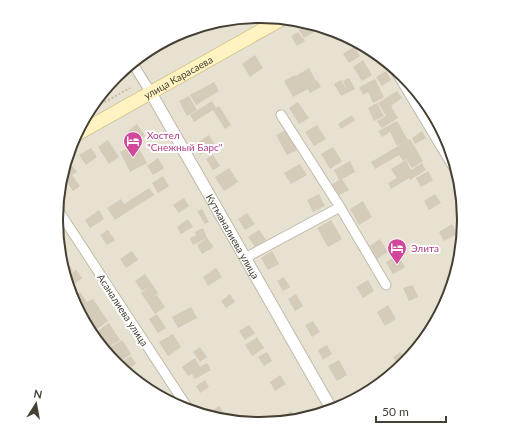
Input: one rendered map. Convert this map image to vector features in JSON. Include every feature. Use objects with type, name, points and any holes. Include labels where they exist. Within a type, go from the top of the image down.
[{"type":"main road","name":"улица Карасаева","points":[[85,130],[274,23]]},
{"type":"street","name":"Кутманалиева улица","points":[[135,68],[151,92],[329,405]]},
{"type":"street","points":[[408,90],[446,154]]},
{"type":"street","points":[[281,115],[340,207],[386,285]]},
{"type":"street","points":[[245,258],[340,207]]},
{"type":"street","name":"Асаналиева улица","points":[[63,218],[183,401]]},
{"type":"path","points":[[101,104],[130,88]]},
{"type":"shaded area","points":[[247,23],[273,23],[323,33],[358,49],[390,72],[416,100],[437,133],[447,157],[457,207],[457,233],[447,283],[431,319],[408,350],[380,376],[347,397],[323,407],[273,417],[247,417],[197,407],[161,391],[130,368],[104,340],[83,307],[73,283],[63,233],[63,207],[73,157],[89,121],[112,90],[140,64],[173,43],[197,33]]},
{"type":"building","points":[[303,28],[316,31],[304,38],[299,30]]},
{"type":"building","points":[[298,32],[305,41],[297,46],[291,36]]},
{"type":"building","points":[[354,47],[360,56],[349,63],[343,54]]},
{"type":"building","points":[[255,55],[263,68],[250,77],[242,64]]},
{"type":"building","points":[[363,60],[372,75],[362,81],[353,67]]},
{"type":"building","points":[[309,68],[321,87],[310,93],[308,89],[293,97],[284,81]]},
{"type":"building","points":[[386,71],[391,80],[382,86],[376,77]]},
{"type":"building","points":[[349,78],[355,89],[341,96],[334,84],[341,80],[347,90],[343,81]]},
{"type":"building","points":[[375,79],[384,97],[373,103],[368,92],[363,95],[359,87]]},
{"type":"building","points":[[214,82],[219,91],[196,105],[190,95]]},
{"type":"building","points":[[397,91],[402,98],[391,106],[398,118],[382,128],[377,121],[386,116],[378,103]]},
{"type":"building","points":[[189,96],[197,110],[187,116],[179,101]]},
{"type":"building","points":[[212,101],[216,108],[219,106],[231,125],[225,129],[213,110],[194,122],[190,115]]},
{"type":"building","points":[[298,102],[309,118],[299,124],[289,108]]},
{"type":"building","points":[[377,103],[384,116],[374,121],[368,108]]},
{"type":"building","points":[[352,115],[355,120],[341,129],[338,124]]},
{"type":"building","points":[[397,121],[408,140],[397,146],[390,132],[382,137],[378,131]]},
{"type":"building","points":[[137,124],[145,136],[135,142],[128,131]]},
{"type":"building","points":[[317,125],[326,139],[314,146],[305,132]]},
{"type":"building","points":[[286,130],[297,150],[287,155],[276,135]]},
{"type":"building","points":[[422,131],[426,138],[415,144],[412,138]]},
{"type":"building","points":[[209,135],[215,145],[200,155],[194,145]]},
{"type":"building","points":[[410,139],[423,161],[412,168],[406,159],[403,161],[399,155],[375,169],[371,162]]},
{"type":"building","points":[[108,140],[119,157],[109,164],[98,147]]},
{"type":"building","name":"Хостел \"Снежный Барс\"","points":[[136,143],[147,163],[130,172],[120,152]]},
{"type":"building","points":[[333,147],[342,161],[330,169],[321,154]]},
{"type":"building","points":[[91,148],[97,157],[86,165],[79,155]]},
{"type":"building","points":[[213,155],[220,166],[213,170],[206,159]]},
{"type":"building","points":[[158,158],[164,168],[153,175],[147,166]]},
{"type":"building","points":[[406,160],[411,170],[422,163],[426,170],[391,189],[388,183],[397,178],[391,169]]},
{"type":"building","points":[[350,161],[355,172],[342,179],[349,190],[338,196],[331,185],[339,180],[334,170]]},
{"type":"building","points":[[71,164],[77,172],[72,175],[80,186],[73,191],[67,182]]},
{"type":"building","points":[[300,164],[307,175],[291,184],[284,173]]},
{"type":"building","points":[[229,168],[238,182],[224,191],[215,177]]},
{"type":"building","points":[[428,171],[433,180],[421,187],[416,178]]},
{"type":"building","points":[[163,176],[169,186],[158,193],[152,183]]},
{"type":"building","points":[[149,188],[154,195],[115,220],[107,208],[121,199],[124,204]]},
{"type":"building","points":[[319,194],[325,206],[313,212],[307,200]]},
{"type":"building","points":[[435,194],[441,203],[429,210],[424,201]]},
{"type":"building","points":[[184,198],[189,206],[179,213],[173,205]]},
{"type":"building","points":[[363,201],[372,217],[359,225],[350,209]]},
{"type":"building","points":[[202,209],[209,222],[205,224],[197,211]]},
{"type":"building","points":[[99,210],[104,219],[90,228],[85,220]]},
{"type":"building","points":[[247,213],[255,224],[245,230],[238,219]]},
{"type":"building","points":[[188,219],[193,227],[181,234],[177,227]]},
{"type":"building","points":[[331,220],[342,239],[328,247],[317,228]]},
{"type":"building","points":[[452,224],[457,234],[444,241],[439,232]]},
{"type":"building","points":[[203,228],[207,238],[193,245],[190,238],[196,235],[195,232]]},
{"type":"building","points":[[108,230],[115,240],[107,245],[100,235]]},
{"type":"building","points":[[259,230],[266,240],[255,247],[248,237]]},
{"type":"building","points":[[207,238],[214,247],[202,254],[197,245]]},
{"type":"building","points":[[380,239],[388,252],[377,259],[370,246]]},
{"type":"building","points":[[132,251],[138,260],[126,268],[120,259]]},
{"type":"building","points":[[272,251],[279,264],[268,270],[261,258]]},
{"type":"building","points":[[398,255],[405,267],[393,274],[386,262]]},
{"type":"building","points":[[68,263],[73,271],[70,273]]},
{"type":"building","points":[[216,268],[222,277],[208,286],[203,277]]},
{"type":"building","points":[[76,270],[82,278],[75,284],[73,283],[71,274]]},
{"type":"building","points":[[145,274],[158,293],[153,297],[157,295],[165,307],[155,314],[141,293],[149,287],[142,291],[135,281]]},
{"type":"building","points":[[284,277],[290,287],[283,291],[277,281]]},
{"type":"building","points":[[368,280],[374,291],[363,298],[356,287]]},
{"type":"building","points":[[413,285],[418,297],[409,301],[403,288]]},
{"type":"building","points":[[80,292],[87,302],[93,299],[108,321],[96,330],[83,307],[77,294]]},
{"type":"building","points":[[230,294],[235,302],[226,308],[221,301]]},
{"type":"building","points":[[296,294],[303,306],[295,311],[288,299]]},
{"type":"building","points":[[388,305],[396,319],[385,326],[377,312]]},
{"type":"building","points":[[191,307],[197,318],[178,328],[172,317]]},
{"type":"building","points":[[157,314],[166,328],[158,333],[149,319]]},
{"type":"building","points":[[313,321],[320,332],[312,337],[305,325]]},
{"type":"building","points":[[109,323],[120,340],[109,347],[98,331]]},
{"type":"building","points":[[249,325],[255,333],[245,340],[239,331]]},
{"type":"building","points":[[173,334],[181,347],[168,356],[159,342]]},
{"type":"building","points":[[257,337],[264,348],[252,356],[245,345]]},
{"type":"building","points":[[122,340],[131,354],[122,360],[110,348]]},
{"type":"building","points":[[327,345],[332,354],[323,360],[318,350]]},
{"type":"building","points":[[200,347],[207,357],[200,362],[193,352]]},
{"type":"building","points":[[267,352],[272,361],[264,366],[258,357]]},
{"type":"building","points":[[401,352],[403,355],[396,362],[393,357]]},
{"type":"building","points":[[131,356],[136,364],[130,368],[123,361]]},
{"type":"building","points":[[195,358],[200,367],[207,363],[211,370],[195,379],[192,374],[188,376],[182,367]]},
{"type":"building","points":[[339,360],[347,375],[337,381],[328,366]]},
{"type":"building","points":[[280,375],[286,384],[275,391],[270,382]]},
{"type":"building","points":[[205,380],[209,387],[200,393],[196,386]]},
{"type":"building","points":[[219,406],[224,413],[222,413],[213,411]]},
{"type":"building","points":[[291,411],[293,414],[286,415]]},
{"type":"place","name":"Хостел \"Снежный Барс\"","points":[[133,158]]},
{"type":"place","name":"Элита","points":[[397,265]]}]
